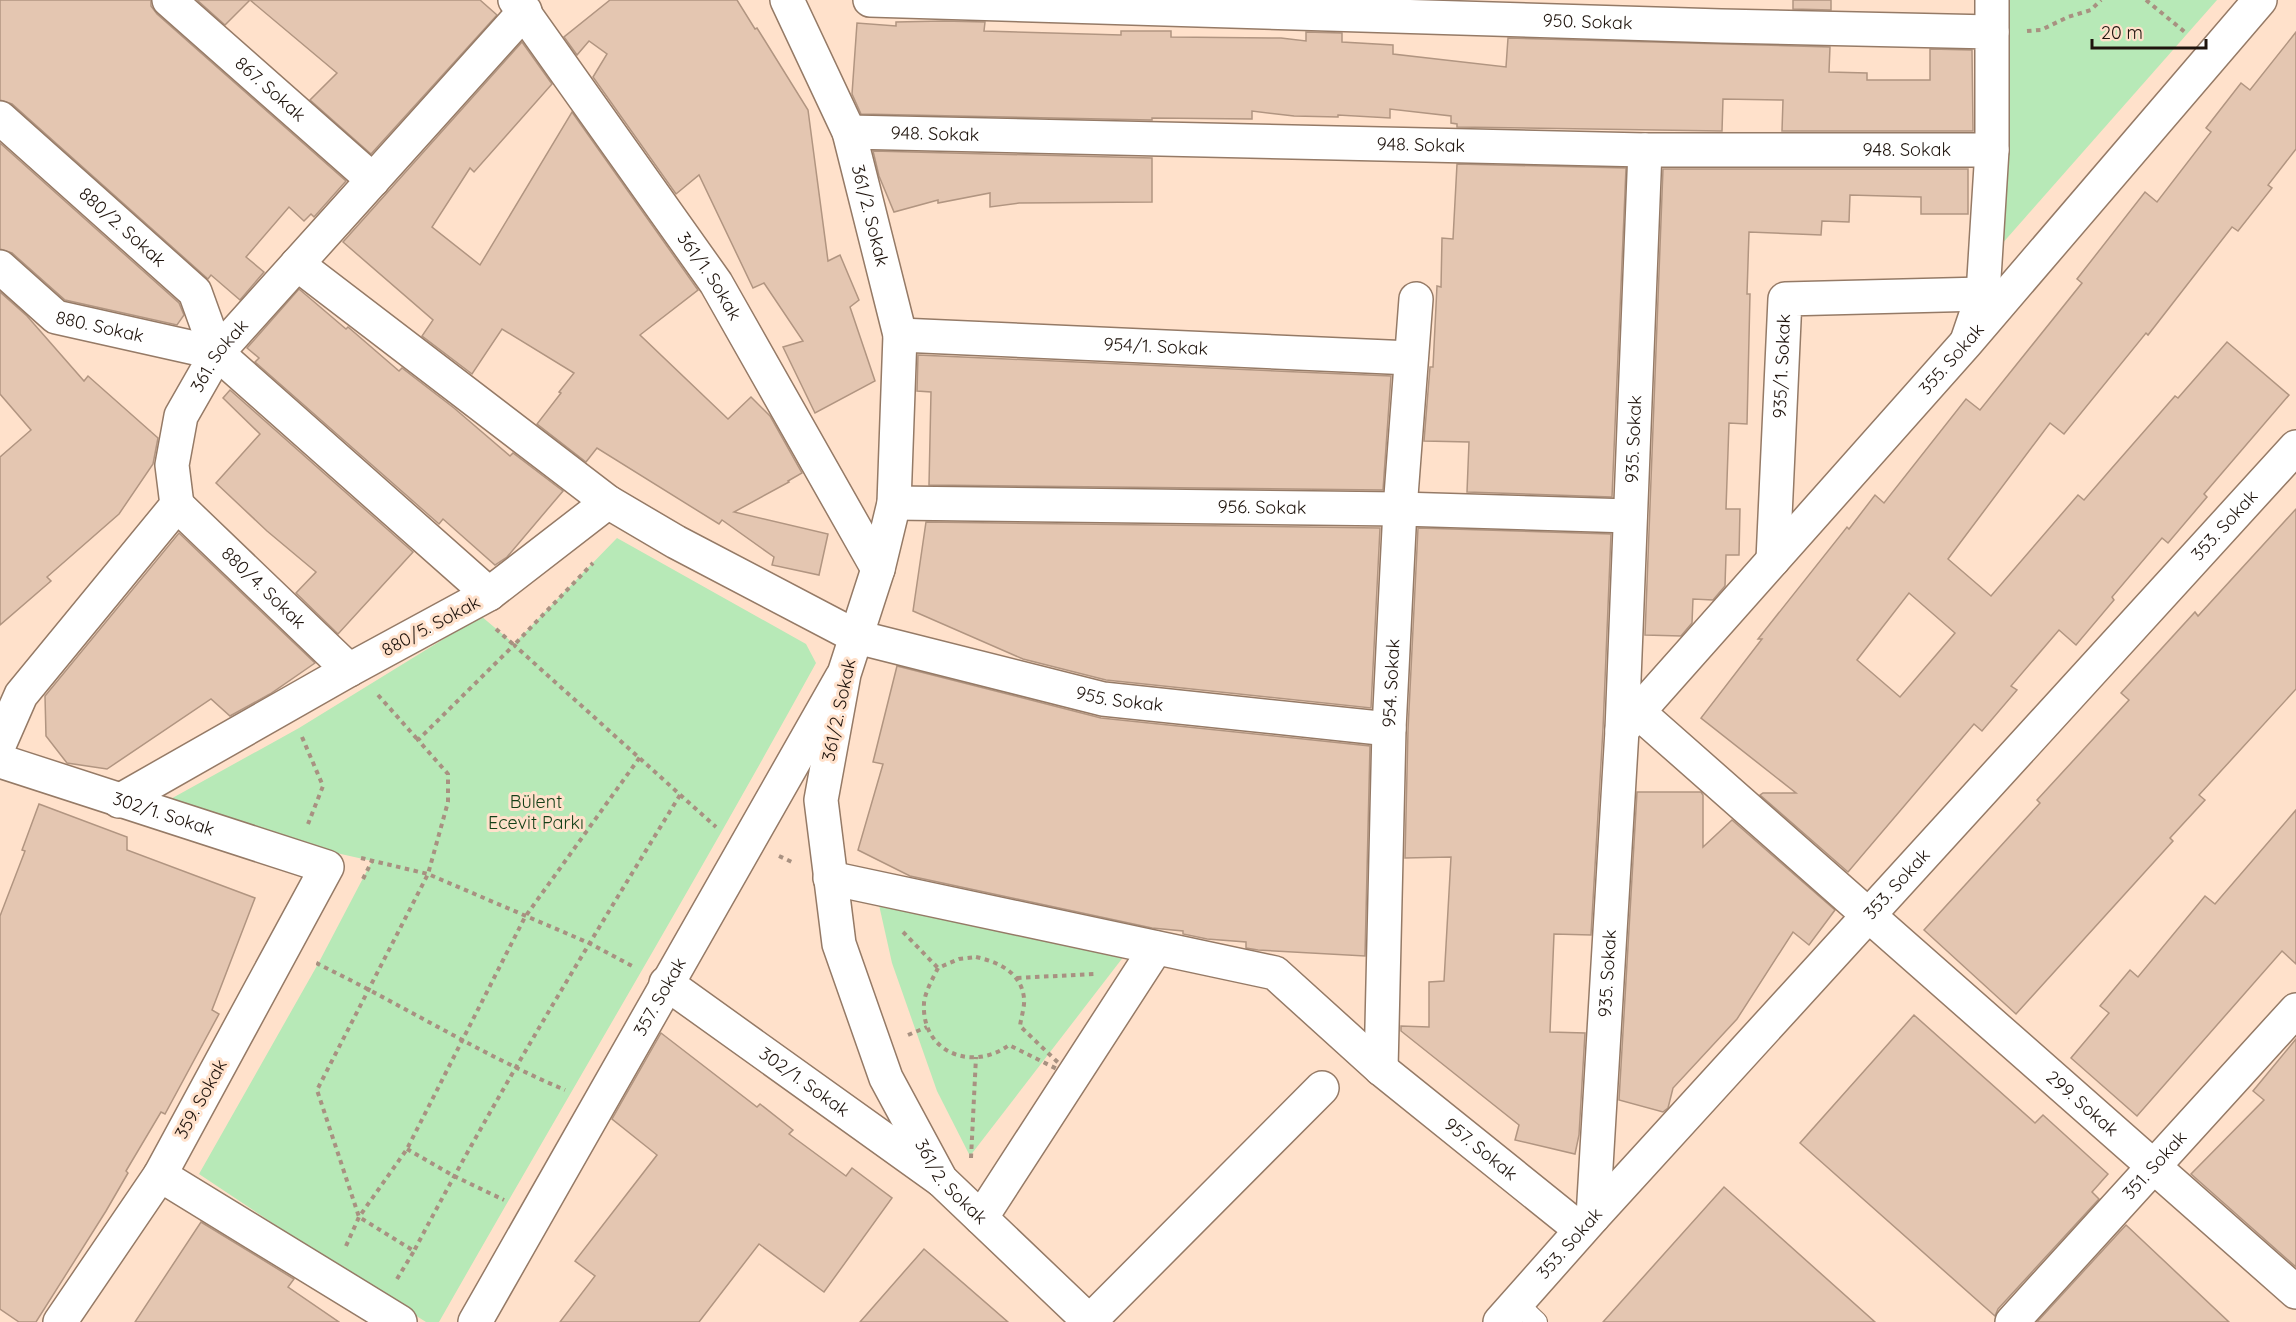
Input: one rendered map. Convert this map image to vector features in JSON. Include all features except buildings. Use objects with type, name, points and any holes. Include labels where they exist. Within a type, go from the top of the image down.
[{"type":"street","name":"867. Sokak","points":[[169,0],[373,180]]},
{"type":"street","name":"361/2. Sokak","points":[[787,0],[849,132],[900,335],[894,503],[878,569],[844,674],[821,800],[839,944],[886,1078],[941,1180],[1089,1322]]},
{"type":"street","name":"950. Sokak","points":[[870,0],[1721,26],[1992,18]]},
{"type":"street","name":"355. Sokak","points":[[1630,721],[1966,343],[2260,0]]},
{"type":"street","name":"361. Sokak","points":[[177,506],[172,465],[181,416],[217,353],[373,180],[520,6]]},
{"type":"street","name":"361/1. Sokak","points":[[520,6],[716,283],[878,569]]},
{"type":"street","points":[[1966,343],[1983,294],[1992,150],[1992,18]]},
{"type":"street","name":"880/2. Sokak","points":[[0,118],[195,292],[217,353]]},
{"type":"street","name":"948. Sokak","points":[[849,132],[1645,150],[1992,150]]},
{"type":"street","name":"935. Sokak","points":[[1587,1223],[1630,721],[1630,516],[1645,150]]},
{"type":"street","name":"955. Sokak","points":[[297,264],[609,502],[676,542],[857,637],[1103,699],[1389,729]]},
{"type":"street","name":"880. Sokak","points":[[0,267],[56,317],[217,353]]},
{"type":"street","name":"935/1. Sokak","points":[[1773,560],[1785,299],[1983,294]]},
{"type":"street","name":"954. Sokak","points":[[1381,1069],[1389,729],[1400,509],[1416,298]]},
{"type":"street","name":"954/1. Sokak","points":[[900,335],[1412,358]]},
{"type":"street","name":"880/5. Sokak","points":[[119,801],[349,670],[489,609],[217,353]]},
{"type":"street","name":"353. Sokak","points":[[1518,1316],[1587,1223],[2296,447]]},
{"type":"street","points":[[489,609],[609,502]]},
{"type":"street","name":"956. Sokak","points":[[894,503],[1400,509],[1630,516]]},
{"type":"street","points":[[0,743],[21,694],[177,506]]},
{"type":"street","name":"880/4. Sokak","points":[[177,506],[349,670]]},
{"type":"street","name":"357. Sokak","points":[[475,1322],[653,976],[844,674]]},
{"type":"street","name":"299. Sokak","points":[[1630,721],[1869,915],[2296,1292]]},
{"type":"street","name":"302/1. Sokak","points":[[0,761],[119,801],[339,862]]},
{"type":"street","name":"359. Sokak","points":[[60,1322],[160,1175],[339,862]]},
{"type":"street","name":"957. Sokak","points":[[831,878],[1148,959],[1275,973],[1381,1069],[1587,1223]]},
{"type":"street","points":[[975,1212],[1073,1077],[1148,959]]},
{"type":"street","name":"302/1. Sokak","points":[[653,976],[941,1180]]},
{"type":"street","name":"351. Sokak","points":[[2012,1322],[2296,1010]]},
{"type":"street","points":[[1089,1322],[1322,1088]]},
{"type":"street","points":[[160,1175],[400,1322]]},
{"type":"path","points":[[1992,18],[2017,30],[2041,30],[2068,17],[2091,10],[2101,0]]},
{"type":"path","points":[[2146,0],[2212,55]]},
{"type":"path","points":[[418,740],[514,645],[601,554]]},
{"type":"path","points":[[489,609],[514,645],[722,833]]},
{"type":"path","points":[[376,693],[448,774],[447,802],[428,874],[317,1089],[359,1217],[414,1251],[453,1176],[515,1069],[680,795]]},
{"type":"path","points":[[299,728],[323,786],[308,825]]},
{"type":"path","points":[[341,1256],[359,1217],[407,1149],[525,917],[640,757]]},
{"type":"path","points":[[339,862],[372,861],[428,874],[590,943],[653,976]]},
{"type":"path","points":[[361,881],[372,861]]},
{"type":"path","points":[[323,954],[318,964],[369,989],[515,1069],[570,1092]]},
{"type":"path","points":[[976,957],[998,963],[1017,978],[1024,998],[1020,1026],[1073,1077],[1009,1045],[997,1054],[976,1057],[952,1054],[934,1040],[927,1027],[924,1002],[938,968],[959,959],[976,957]]},
{"type":"path","points":[[1017,978],[1148,959]]},
{"type":"path","points":[[975,1212],[976,1057]]},
{"type":"path","points":[[407,1149],[453,1176],[507,1202]]},
{"type":"green space","points":[[1992,0],[2217,0],[1986,262]]},
{"type":"green space","name":"Bülent Ecevit Parkı","points":[[617,538],[806,644],[816,663],[439,1322],[426,1322],[199,1174],[318,964],[372,861],[301,845],[167,801],[299,728],[481,616],[514,644]]},
{"type":"green space","points":[[877,896],[1131,947],[970,1156],[937,1091],[892,963]]}]
